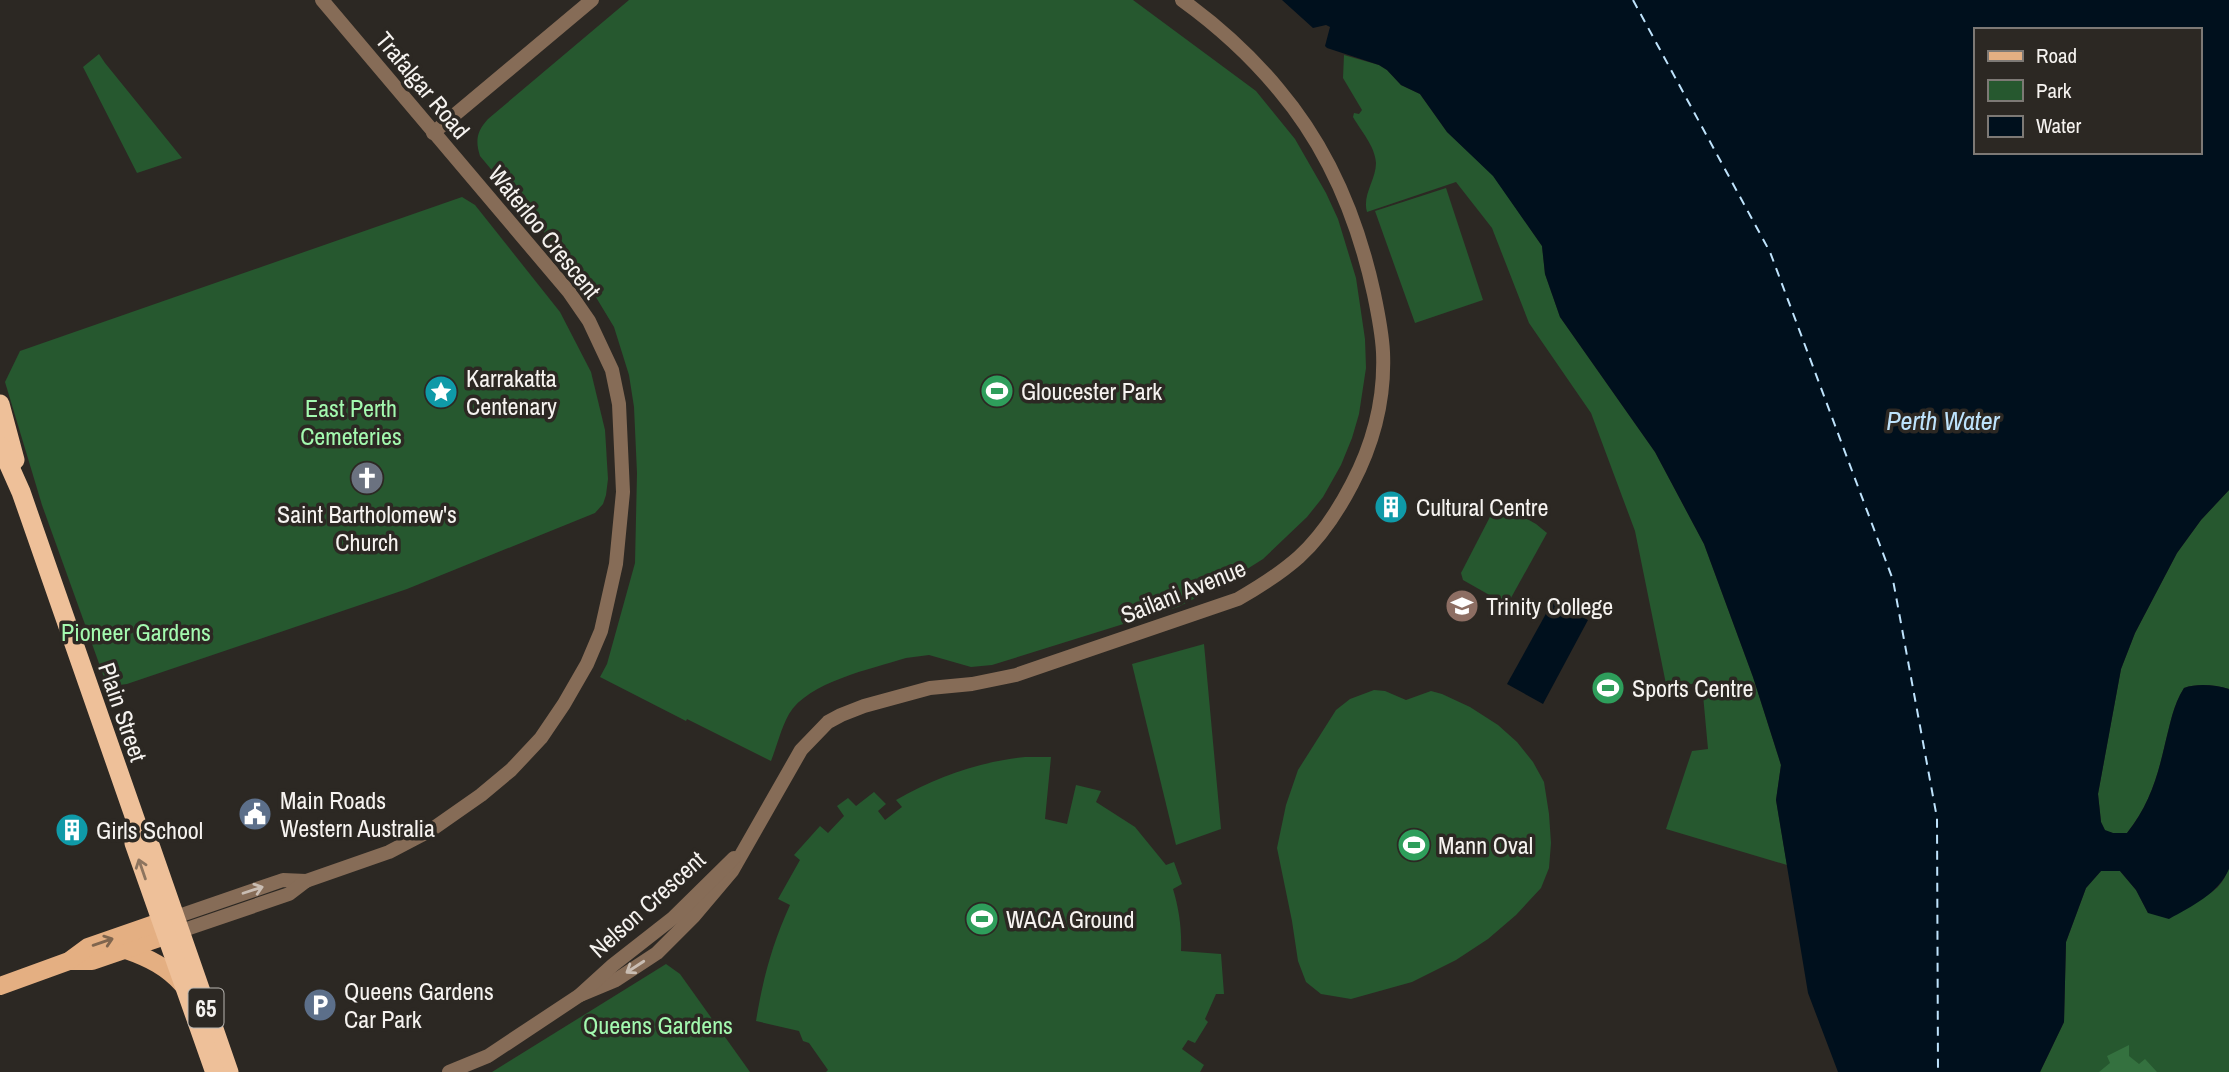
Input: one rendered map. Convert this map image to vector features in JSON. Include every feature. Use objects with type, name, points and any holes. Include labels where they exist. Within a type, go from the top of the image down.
[{"type":"highway","name":"Plain Street","points":[[0,404],[12,443],[20,492]]},
{"type":"highway","name":"Plain Street","points":[[0,445],[20,492],[139,830],[134,843],[229,1072]]},
{"type":"highway","name":"Plain Street","points":[[170,927],[183,985],[215,1072]]},
{"type":"main road","points":[[69,961],[92,961],[127,950],[170,927]]},
{"type":"main road","points":[[0,986],[69,961],[88,947],[170,927]]},
{"type":"main road","points":[[127,950],[172,972],[183,985]]},
{"type":"street","name":"Trafalgar Road","points":[[322,0],[462,167]]},
{"type":"street","points":[[433,133],[592,0]]},
{"type":"street","name":"Sailani Avenue","points":[[794,761],[808,741],[828,722],[864,706],[930,688],[972,684],[1016,675],[1238,599],[1259,587],[1298,557],[1318,537],[1339,509],[1360,468],[1375,427],[1381,391],[1383,351],[1372,285],[1353,216],[1320,149],[1281,92],[1232,40],[1182,0]]},
{"type":"street","name":"Waterloo Crescent","points":[[170,927],[289,894],[306,881],[404,845],[447,820],[511,770],[541,738],[578,680],[601,631],[616,564],[623,492],[619,404],[612,370],[589,321],[569,292],[462,167]]},
{"type":"street","name":"Nelson Crescent","points":[[449,1072],[488,1056],[580,995],[673,918],[745,847],[794,761]]},
{"type":"green space","name":"Gloucester Park","points":[[629,0],[1133,0],[1256,91],[1295,139],[1338,219],[1356,278],[1365,339],[1366,368],[1359,414],[1352,438],[1323,497],[1307,517],[1263,559],[1225,583],[1178,607],[992,665],[971,667],[929,655],[906,658],[825,685],[810,693],[789,714],[771,761],[600,677],[607,664],[635,563],[637,473],[634,407],[629,375],[614,327],[591,289],[480,156],[477,140],[488,119]]},
{"type":"green space","points":[[99,54],[182,158],[137,173],[83,67]]},
{"type":"green space","points":[[1344,55],[1379,65],[1401,85],[1420,94],[1447,132],[1493,175],[1542,246],[1545,274],[1560,317],[1655,452],[1704,544],[1753,677],[1781,765],[1776,800],[1787,865],[1666,829],[1692,751],[1708,749],[1702,684],[1666,684],[1635,531],[1591,413],[1529,323],[1492,228],[1456,182],[1367,212],[1366,200],[1376,163],[1370,145],[1353,117],[1354,113],[1359,114],[1362,110],[1343,78]]},
{"type":"green space","points":[[1446,188],[1483,300],[1415,323],[1375,211]]},
{"type":"green space","name":"East Perth Cemeteries","points":[[462,197],[475,205],[560,312],[591,372],[605,430],[608,479],[603,504],[595,513],[407,589],[127,684],[112,686],[105,680],[42,505],[5,382],[20,351]]},
{"type":"green space","points":[[2229,490],[2229,689],[2206,685],[2184,688],[2172,715],[2147,802],[2127,833],[2105,831],[2101,822],[2098,794],[2121,669],[2135,633],[2177,553],[2201,520]]},
{"type":"green space","points":[[1504,506],[1547,533],[1507,605],[1463,580],[1461,573],[1493,511]]},
{"type":"green space","points":[[1204,644],[1221,829],[1176,845],[1132,664]]},
{"type":"green space","name":"Mann Oval","points":[[1374,690],[1385,691],[1406,700],[1431,691],[1442,694],[1470,707],[1498,725],[1517,742],[1544,782],[1551,843],[1549,868],[1541,888],[1516,915],[1488,939],[1456,960],[1412,982],[1351,999],[1321,994],[1306,982],[1298,961],[1277,848],[1286,805],[1298,770],[1336,710],[1350,699]]},
{"type":"green space","name":"WACA Ground","points":[[1025,757],[1051,757],[1045,819],[1067,824],[1076,785],[1101,791],[1096,802],[1135,827],[1166,865],[1174,862],[1182,884],[1173,889],[1180,919],[1181,951],[1221,954],[1224,994],[1216,994],[1205,1019],[1208,1022],[1195,1043],[1188,1040],[1182,1049],[1204,1065],[1200,1072],[826,1072],[828,1070],[809,1043],[803,1041],[799,1031],[756,1021],[769,962],[790,905],[778,899],[800,860],[794,855],[820,826],[828,833],[844,816],[837,806],[848,798],[856,806],[874,792],[886,804],[878,811],[885,820],[902,807],[896,800],[927,784],[974,767]]},
{"type":"green space","points":[[2229,865],[2229,1072],[2040,1072],[2064,1022],[2066,942],[2086,888],[2101,871],[2120,871],[2136,890],[2148,913],[2208,895],[2225,877]]},
{"type":"green space","name":"Queens Gardens","points":[[666,964],[680,974],[750,1072],[492,1072]]},
{"type":"green space","points":[[2129,1045],[2129,1056],[2139,1064],[2145,1059],[2157,1072],[2099,1072],[2110,1063],[2107,1056]]},
{"type":"water","name":"Perth Water","points":[[1282,0],[2229,0],[2229,490],[2201,520],[2177,553],[2135,633],[2121,669],[2098,794],[2101,822],[2105,830],[2127,833],[2151,791],[2174,708],[2184,688],[2206,685],[2229,689],[2229,869],[2211,892],[2169,919],[2148,913],[2136,890],[2120,871],[2101,871],[2086,888],[2066,942],[2064,1022],[2040,1072],[1838,1072],[1808,993],[1776,800],[1781,765],[1753,677],[1704,544],[1655,452],[1560,317],[1545,274],[1542,246],[1493,176],[1447,132],[1420,94],[1401,85],[1379,65],[1327,48],[1325,46],[1330,27],[1326,25],[1313,28]]},
{"type":"water","points":[[1553,601],[1588,620],[1543,704],[1507,684]]},
{"type":"ferry route","points":[[1633,0],[1770,252],[1893,580],[1937,818],[1938,1072]]},
{"type":"place","name":"Gloucester Park","points":[[997,391]]},
{"type":"place","name":"Karrakatta Centenary","points":[[441,392]]},
{"type":"place","name":"Saint Bartholomew's Church","points":[[367,478]]},
{"type":"place","name":"Cultural Centre","points":[[1391,507]]},
{"type":"place","name":"Trinity College","points":[[1462,606]]},
{"type":"place","name":"Sports Centre","points":[[1608,688]]},
{"type":"place","name":"Main Roads Western Australia","points":[[255,814]]},
{"type":"place","name":"Girls School","points":[[72,830]]},
{"type":"place","name":"Mann Oval","points":[[1414,845]]},
{"type":"place","name":"WACA Ground","points":[[982,919]]},
{"type":"place","name":"Queens Gardens Car Park","points":[[320,1005]]},
{"type":"park label","name":"Pioneer Gardens","points":[[136,632]]}]
